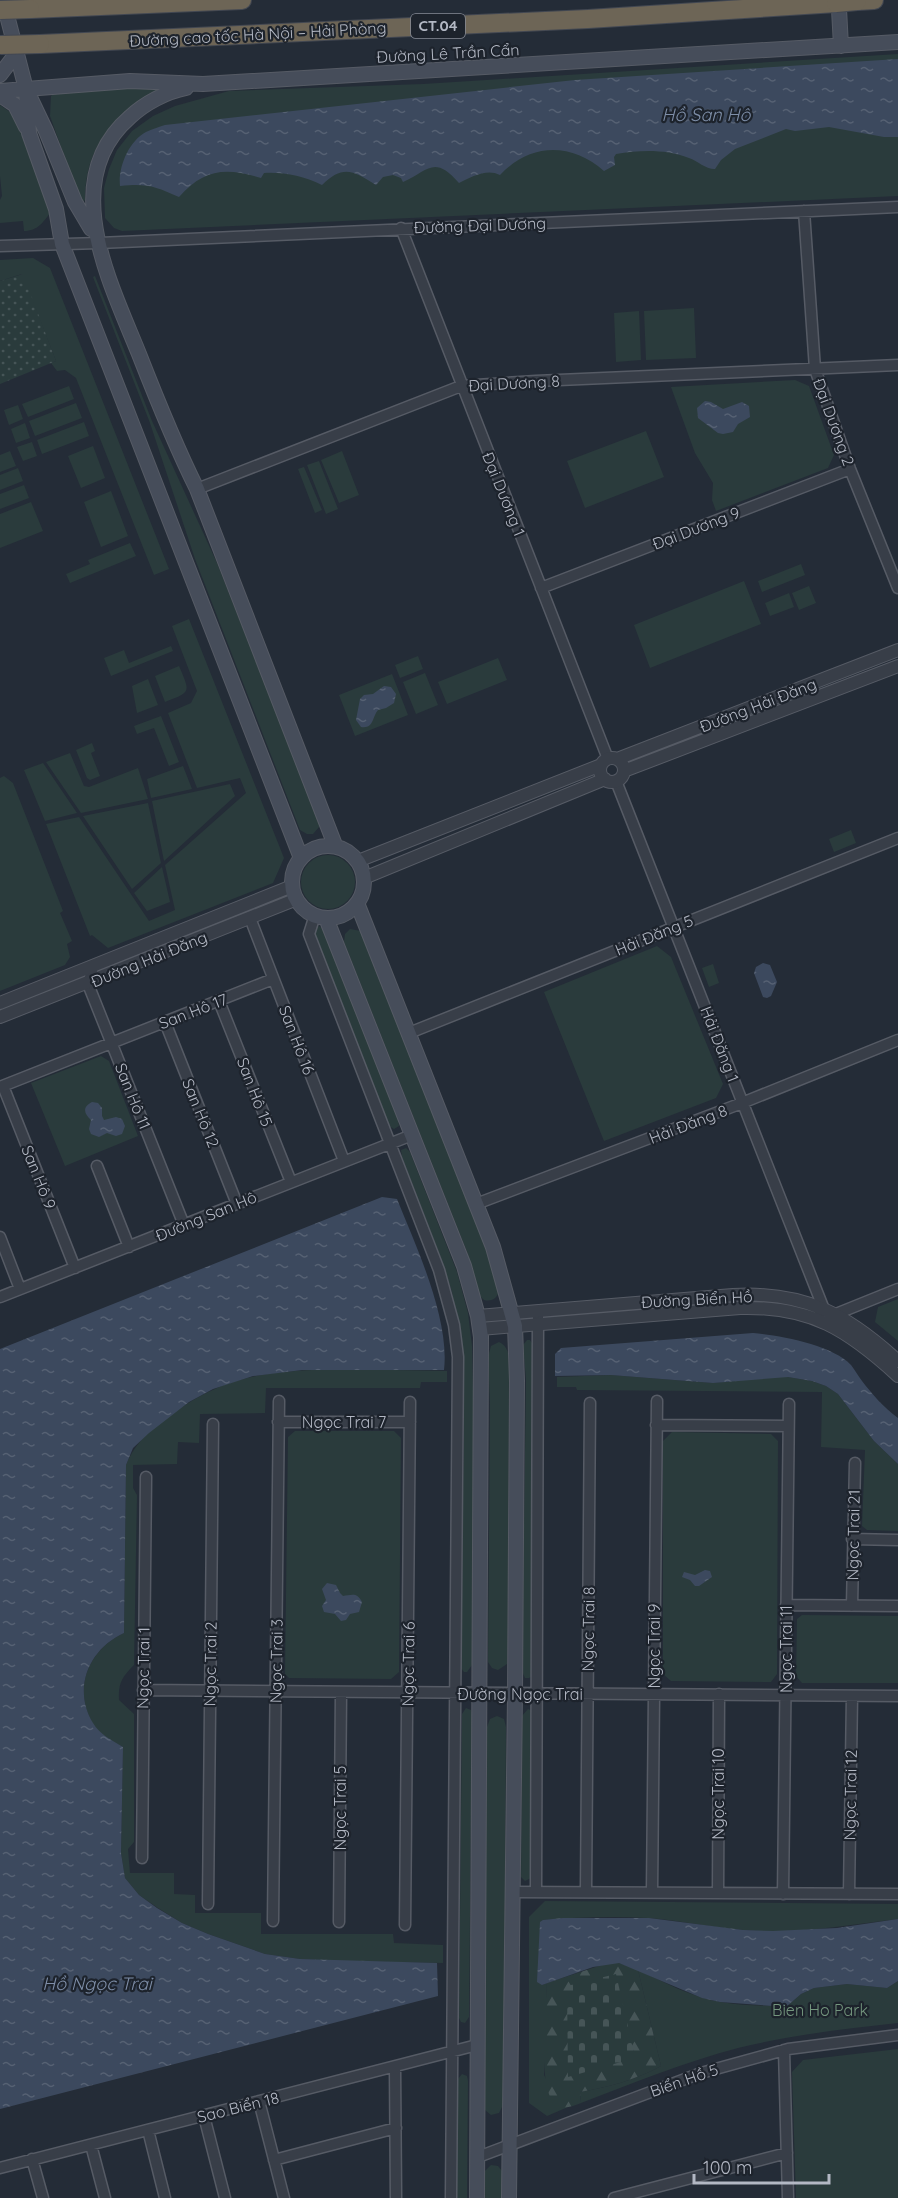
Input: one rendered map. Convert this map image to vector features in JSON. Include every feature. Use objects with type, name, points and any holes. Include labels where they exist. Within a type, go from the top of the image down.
[{"type":"highway","points":[[0,10],[242,0]]},
{"type":"highway","name":"CT.04","points":[[838,6],[866,1]]},
{"type":"highway","name":"Đường cao tốc Hà Nội – Hải Phòng","points":[[0,45],[838,6]]},
{"type":"main road","points":[[3,0],[26,89],[75,202],[99,243]]},
{"type":"main road","points":[[838,6],[842,46]]},
{"type":"main road","name":"Đường Lê Trần Cẩn","points":[[0,93],[130,81],[203,84],[898,42]]},
{"type":"main road","points":[[0,75],[16,54]]},
{"type":"main road","points":[[203,84],[171,91],[135,112],[120,125],[98,161],[92,211],[113,290],[172,437],[197,489],[335,845]]},
{"type":"main road","points":[[26,89],[29,133]]},
{"type":"main road","points":[[0,93],[15,105],[29,133],[56,209],[62,244],[301,858]]},
{"type":"main road","points":[[335,845],[358,861],[364,878],[364,888],[357,903],[349,911],[341,915],[321,917],[307,911],[295,892],[293,876],[301,858],[310,850],[335,845]]},
{"type":"main road","points":[[357,903],[493,1247],[514,1319],[517,1370],[509,2198]]},
{"type":"main road","points":[[321,917],[464,1266],[479,1322],[482,1360],[477,2198]]},
{"type":"street","name":"Đường Đại Dương","points":[[0,246],[898,207]]},
{"type":"street","name":"Đại Dương 2","points":[[804,211],[815,369],[850,469],[898,588]]},
{"type":"street","name":"Đại Dương 1","points":[[401,228],[609,761]]},
{"type":"street","name":"Đại Dương 8","points":[[197,489],[461,386],[898,365]]},
{"type":"street","name":"Đại Dương 9","points":[[541,588],[850,469]]},
{"type":"street","name":"Đường Hải Đăng","points":[[358,861],[898,650]]},
{"type":"street","name":"Đường Hải Đăng","points":[[364,878],[898,666]]},
{"type":"street","points":[[609,761],[622,763],[615,777],[600,772],[609,761]]},
{"type":"street","name":"Hải Đăng 1","points":[[615,777],[742,1103],[820,1313]]},
{"type":"street","name":"Hải Đăng 5","points":[[409,1033],[898,838]]},
{"type":"street","name":"Đường Hải Đăng","points":[[0,1017],[250,918],[295,892]]},
{"type":"street","name":"Đường Hải Đăng","points":[[0,1003],[295,892]]},
{"type":"street","points":[[321,917],[309,934],[442,1280],[454,1325],[458,1357],[451,2198]]},
{"type":"street","name":"San Hô 16","points":[[250,918],[344,1161]]},
{"type":"street","points":[[93,967],[102,978]]},
{"type":"street","points":[[88,984],[93,967]]},
{"type":"street","name":"San Hô 17","points":[[1,1086],[273,979]]},
{"type":"street","name":"San Hô 11","points":[[88,984],[184,1225]]},
{"type":"street","name":"San Hô 15","points":[[219,1001],[291,1182]]},
{"type":"street","name":"San Hô 12","points":[[165,1022],[237,1204]]},
{"type":"street","name":"Hải Đăng 8","points":[[476,1204],[742,1103],[898,1040]]},
{"type":"street","name":"San Hô 9","points":[[1,1086],[75,1268]]},
{"type":"street","name":"Đường San Hô","points":[[0,1298],[412,1135]]},
{"type":"street","points":[[98,1166],[129,1247]]},
{"type":"street","points":[[0,1237],[20,1289]]},
{"type":"street","points":[[833,1319],[898,1289]]},
{"type":"street","name":"Đường Biển Hồ","points":[[479,1322],[514,1319],[538,1311],[742,1294],[788,1299],[867,1334],[898,1361]]},
{"type":"street","name":"Đường Biển Hồ","points":[[514,1319],[539,1324],[747,1308],[820,1313]]},
{"type":"street","points":[[536,1892],[538,1311]]},
{"type":"street","name":"Đường Biển Hồ","points":[[833,1319],[898,1376]]},
{"type":"street","name":"Ngọc Trai 3","points":[[273,1921],[279,1401]]},
{"type":"street","name":"Ngọc Trai 9","points":[[652,1892],[657,1401]]},
{"type":"street","name":"Ngọc Trai 6","points":[[405,1925],[410,1402]]},
{"type":"street","name":"Ngọc Trai 8","points":[[586,1891],[590,1403]]},
{"type":"street","name":"Ngọc Trai 11","points":[[783,1894],[789,1404]]},
{"type":"street","name":"Ngọc Trai 7","points":[[279,1422],[410,1422]]},
{"type":"street","name":"Ngọc Trai 2","points":[[208,1904],[213,1424]]},
{"type":"street","points":[[656,1425],[788,1426]]},
{"type":"street","name":"Ngọc Trai 21","points":[[852,1606],[855,1463]]},
{"type":"street","name":"Ngọc Trai 1","points":[[142,1858],[146,1477]]},
{"type":"street","points":[[852,1539],[898,1540]]},
{"type":"street","points":[[786,1605],[898,1606]]},
{"type":"street","name":"Đường Ngọc Trai","points":[[143,1690],[898,1696]]},
{"type":"street","name":"Ngọc Trai 5","points":[[339,1922],[341,1693]]},
{"type":"street","name":"Ngọc Trai 10","points":[[718,1893],[719,1694]]},
{"type":"street","name":"Ngọc Trai 12","points":[[849,1894],[852,1696]]},
{"type":"street","points":[[513,1892],[898,1894]]},
{"type":"street","name":"Biển Hồ 5","points":[[478,2157],[693,2075],[784,2050],[898,2035]]},
{"type":"street","name":"Sao Biển 18","points":[[0,2168],[477,2045]]},
{"type":"street","points":[[784,2050],[788,2198]]},
{"type":"street","points":[[395,2067],[396,2198]]},
{"type":"street","points":[[259,2102],[284,2198]]},
{"type":"street","points":[[204,2116],[225,2198]]},
{"type":"street","points":[[274,2160],[396,2128]]},
{"type":"street","points":[[148,2130],[165,2198]]},
{"type":"street","points":[[91,2145],[105,2198]]},
{"type":"street","points":[[614,2198],[787,2153]]},
{"type":"street","points":[[33,2159],[43,2198]]},
{"type":"green space","points":[[898,54],[898,196],[122,231],[114,228],[105,218],[104,188],[109,169],[117,150],[132,131],[153,116],[175,106],[229,91],[423,84]]},
{"type":"green space","points":[[160,87],[162,91],[130,110],[117,121],[97,147],[86,180],[85,200],[81,203],[50,116],[51,96],[60,89]]},
{"type":"green space","points":[[0,105],[20,119],[51,212],[40,225],[29,231],[24,231],[23,221],[0,223],[2,196]]},
{"type":"green space","points":[[33,258],[50,268],[169,569],[154,575],[76,378],[65,370],[57,371],[51,363],[56,361],[22,274],[0,281],[0,260]]},
{"type":"green space","points":[[23,274],[56,361],[0,384],[0,281]]},
{"type":"green space","points":[[95,276],[152,421],[217,563],[319,820],[319,827],[313,834],[300,830],[195,559],[150,423],[93,277]]},
{"type":"green space","points":[[694,308],[696,358],[646,360],[644,311]]},
{"type":"green space","points":[[639,311],[641,360],[616,362],[614,313]]},
{"type":"green space","points":[[795,380],[809,386],[834,455],[828,468],[716,511],[712,500],[713,483],[695,453],[671,387]]},
{"type":"green space","points":[[69,386],[74,399],[28,417],[22,404]]},
{"type":"green space","points":[[76,403],[82,418],[35,436],[29,421]]},
{"type":"green space","points":[[18,405],[23,419],[9,425],[4,410]]},
{"type":"green space","points":[[84,422],[89,436],[42,454],[37,440]]},
{"type":"green space","points":[[25,423],[30,438],[16,443],[11,429]]},
{"type":"green space","points":[[646,431],[664,477],[585,508],[567,461]]},
{"type":"green space","points":[[32,442],[37,456],[23,461],[17,447]]},
{"type":"green space","points":[[93,446],[105,478],[81,488],[68,456]]},
{"type":"green space","points":[[10,451],[16,466],[0,472],[0,455]]},
{"type":"green space","points":[[342,451],[359,495],[339,503],[321,460]]},
{"type":"green space","points":[[319,461],[338,509],[326,514],[307,465]]},
{"type":"green space","points":[[304,467],[322,510],[315,513],[298,469]]},
{"type":"green space","points":[[18,468],[23,481],[0,490],[0,475]]},
{"type":"green space","points":[[24,485],[29,498],[0,509],[0,494]]},
{"type":"green space","points":[[111,491],[128,536],[101,547],[84,502]]},
{"type":"green space","points":[[31,502],[43,531],[0,548],[0,514]]},
{"type":"green space","points":[[130,543],[136,556],[70,583],[66,574],[90,564],[88,560]]},
{"type":"green space","points":[[801,564],[805,575],[762,592],[758,581]]},
{"type":"green space","points":[[744,581],[761,624],[650,668],[634,625]]},
{"type":"green space","points":[[809,586],[816,603],[799,610],[792,593]]},
{"type":"green space","points":[[789,593],[794,607],[770,616],[765,603]]},
{"type":"green space","points":[[189,619],[284,858],[273,883],[108,948],[92,935],[90,936],[46,824],[79,817],[149,921],[175,910],[165,865],[246,793],[240,778],[197,788],[168,713],[191,703],[197,691],[172,626]]},
{"type":"green space","points":[[171,646],[173,651],[111,676],[104,658],[124,650],[129,663]]},
{"type":"green space","points":[[418,656],[423,669],[400,678],[395,665]]},
{"type":"green space","points":[[498,658],[507,680],[447,704],[438,682]]},
{"type":"green space","points":[[179,666],[187,686],[186,690],[180,696],[165,702],[155,676]]},
{"type":"green space","points":[[425,673],[438,705],[416,714],[403,682]]},
{"type":"green space","points":[[392,674],[408,715],[355,736],[339,695]]},
{"type":"green space","points":[[148,679],[158,705],[137,713],[132,686]]},
{"type":"green space","points":[[161,716],[179,762],[169,766],[154,728],[137,734],[134,726]]},
{"type":"green space","points":[[92,743],[95,751],[91,753],[100,776],[90,780],[87,778],[76,750]]},
{"type":"green space","points":[[70,753],[84,786],[89,787],[138,768],[148,799],[81,813],[46,762]]},
{"type":"green space","points":[[43,763],[77,813],[45,821],[24,770]]},
{"type":"green space","points":[[183,766],[192,789],[151,798],[147,779]]},
{"type":"green space","points":[[4,776],[13,783],[63,911],[60,913],[72,941],[67,944],[70,957],[65,965],[0,991],[0,778]]},
{"type":"green space","points":[[230,784],[235,796],[164,861],[152,801]]},
{"type":"green space","points":[[148,803],[161,863],[132,889],[83,816]]},
{"type":"green space","points":[[851,830],[856,843],[834,852],[829,839]]},
{"type":"green space","points":[[323,855],[333,855],[343,859],[351,867],[355,882],[351,897],[343,905],[333,909],[323,909],[313,905],[305,897],[301,887],[301,877],[305,867],[313,859]]},
{"type":"green space","points":[[162,867],[170,902],[147,911],[134,893]]},
{"type":"green space","points":[[319,926],[323,929],[398,1119],[399,1126],[394,1129],[389,1126],[313,931]]},
{"type":"green space","points":[[350,929],[361,931],[485,1246],[499,1290],[492,1300],[484,1300],[479,1295],[467,1252],[344,942],[345,934]]},
{"type":"green space","points":[[657,946],[671,957],[723,1084],[716,1098],[604,1141],[544,992]]},
{"type":"green space","points":[[713,964],[719,983],[709,987],[702,968]]},
{"type":"green space","points":[[101,1056],[109,1061],[138,1136],[65,1166],[31,1083]]},
{"type":"green space","points":[[406,1148],[410,1152],[457,1272],[468,1313],[472,1346],[474,1435],[472,1665],[467,1672],[460,1667],[464,1433],[462,1348],[452,1292],[402,1157],[401,1150]]},
{"type":"green space","points":[[898,1299],[898,1341],[875,1322],[878,1307]]},
{"type":"green space","points":[[530,1340],[533,1345],[532,1676],[525,1678],[522,1671],[526,1379],[523,1345]]},
{"type":"green space","points":[[499,1342],[506,1349],[510,1365],[508,1650],[507,1664],[498,1670],[492,1668],[488,1662],[490,1403],[488,1357],[491,1346]]},
{"type":"green space","points":[[342,1369],[447,1371],[447,1382],[421,1382],[420,1388],[266,1388],[265,1413],[200,1414],[199,1443],[178,1442],[177,1464],[133,1465],[133,1488],[137,1495],[134,1665],[126,1673],[119,1689],[119,1700],[134,1714],[134,1842],[128,1849],[130,1873],[174,1873],[174,1894],[195,1895],[195,1913],[261,1913],[261,1934],[393,1934],[394,1943],[443,1945],[443,1963],[339,1961],[265,1954],[182,1923],[139,1895],[125,1878],[121,1853],[123,1747],[96,1728],[87,1710],[84,1697],[84,1684],[93,1659],[101,1649],[124,1633],[126,1465],[138,1444],[154,1428],[190,1402],[230,1383],[271,1373]]},
{"type":"green space","points":[[611,1375],[713,1383],[788,1377],[826,1386],[838,1394],[874,1441],[898,1464],[898,1531],[867,1530],[862,1526],[865,1450],[821,1447],[822,1392],[577,1390],[576,1387],[557,1387],[557,1377]]},
{"type":"green space","points":[[295,1431],[394,1431],[401,1438],[399,1672],[391,1679],[289,1678],[285,1674],[288,1437]]},
{"type":"green space","points":[[672,1432],[771,1434],[778,1441],[777,1674],[771,1682],[671,1681],[663,1674],[663,1441]]},
{"type":"green space","points":[[802,1615],[898,1616],[898,1683],[802,1683],[796,1676],[797,1619]]},
{"type":"green space","points":[[466,1708],[471,1710],[472,1715],[469,2017],[465,2023],[459,2018],[462,1714]]},
{"type":"green space","points":[[528,1709],[532,1711],[531,1878],[525,1881],[521,1877],[522,1716]]},
{"type":"green space","points":[[497,1716],[504,1719],[506,1727],[504,2103],[499,2113],[491,2115],[483,2106],[487,1727],[490,1719]]},
{"type":"green space","points":[[545,1901],[898,1904],[898,1919],[821,1929],[782,1931],[731,1929],[635,1917],[543,1920],[542,1985],[547,1983],[544,2075],[561,2107],[568,2107],[547,2116],[529,2103],[529,1917]]},
{"type":"green space","points":[[608,1963],[619,1963],[638,1970],[661,2066],[622,2082],[580,2092],[581,2103],[568,2107],[558,2106],[549,2095],[544,2065],[547,1983]]},
{"type":"green space","name":"Bien Ho Park","points":[[638,1970],[678,1989],[709,2000],[786,2007],[801,1994],[814,1988],[847,1984],[887,1988],[898,1981],[898,2023],[798,2036],[738,2048],[679,2066],[581,2103],[580,2092],[622,2082],[661,2066]]},
{"type":"green space","points":[[616,1974],[635,2058],[568,2077],[567,1986]]},
{"type":"green space","points":[[898,2049],[898,2198],[796,2198],[792,2072],[803,2060]]},
{"type":"green space","points":[[462,2074],[467,2076],[468,2081],[467,2198],[457,2198],[457,2080]]},
{"type":"green space","points":[[491,2165],[498,2166],[502,2171],[503,2198],[483,2198],[483,2173]]},
{"type":"water","name":"Hồ San Hô","points":[[898,59],[898,137],[884,137],[829,127],[795,131],[786,129],[735,149],[721,160],[715,169],[680,155],[644,151],[616,154],[615,165],[604,171],[578,155],[551,150],[524,157],[500,175],[484,173],[459,183],[450,174],[437,167],[425,170],[403,182],[401,178],[393,175],[383,177],[376,185],[349,172],[336,174],[322,185],[287,174],[264,173],[261,178],[237,172],[216,173],[197,181],[179,197],[150,186],[120,186],[123,163],[134,142],[146,132],[165,125],[575,80]]},
{"type":"water","points":[[705,401],[723,409],[742,402],[749,406],[750,417],[738,424],[733,432],[718,433],[698,418],[697,408]]},
{"type":"water","points":[[384,686],[391,687],[396,694],[394,703],[378,710],[371,724],[361,727],[356,720],[360,699]]},
{"type":"water","points":[[763,963],[770,965],[777,982],[771,996],[767,998],[763,997],[754,973],[756,967]]},
{"type":"water","points":[[92,1102],[98,1103],[102,1108],[104,1120],[116,1117],[122,1119],[125,1126],[122,1134],[116,1136],[107,1133],[99,1137],[91,1134],[89,1129],[91,1120],[85,1111]]},
{"type":"water","name":"Hồ Ngọc Trai","points":[[382,1197],[397,1199],[422,1260],[442,1328],[444,1370],[302,1370],[253,1376],[213,1389],[189,1402],[149,1433],[133,1448],[126,1465],[124,1633],[101,1649],[93,1659],[84,1683],[84,1696],[87,1710],[99,1731],[123,1747],[121,1853],[125,1878],[139,1895],[182,1923],[265,1954],[300,1959],[437,1963],[438,1996],[0,2109],[0,1349]]},
{"type":"water","points":[[753,1333],[805,1342],[832,1352],[851,1365],[874,1396],[898,1418],[898,1464],[874,1441],[838,1394],[812,1381],[788,1377],[713,1383],[611,1375],[555,1376],[555,1354],[561,1348]]},
{"type":"water","points":[[705,1570],[710,1571],[712,1577],[699,1586],[695,1586],[690,1580],[682,1577],[684,1572],[695,1575]]},
{"type":"water","points":[[327,1583],[336,1585],[343,1596],[358,1597],[362,1602],[359,1612],[350,1614],[346,1620],[341,1621],[335,1614],[324,1612],[322,1606],[326,1600],[322,1589]]},
{"type":"water","points":[[563,1918],[649,1918],[743,1930],[773,1931],[837,1928],[898,1919],[898,1981],[887,1988],[847,1984],[814,1988],[801,1994],[786,2007],[720,2002],[702,1998],[619,1963],[593,1967],[542,1985],[537,1982],[540,1922]]}]
